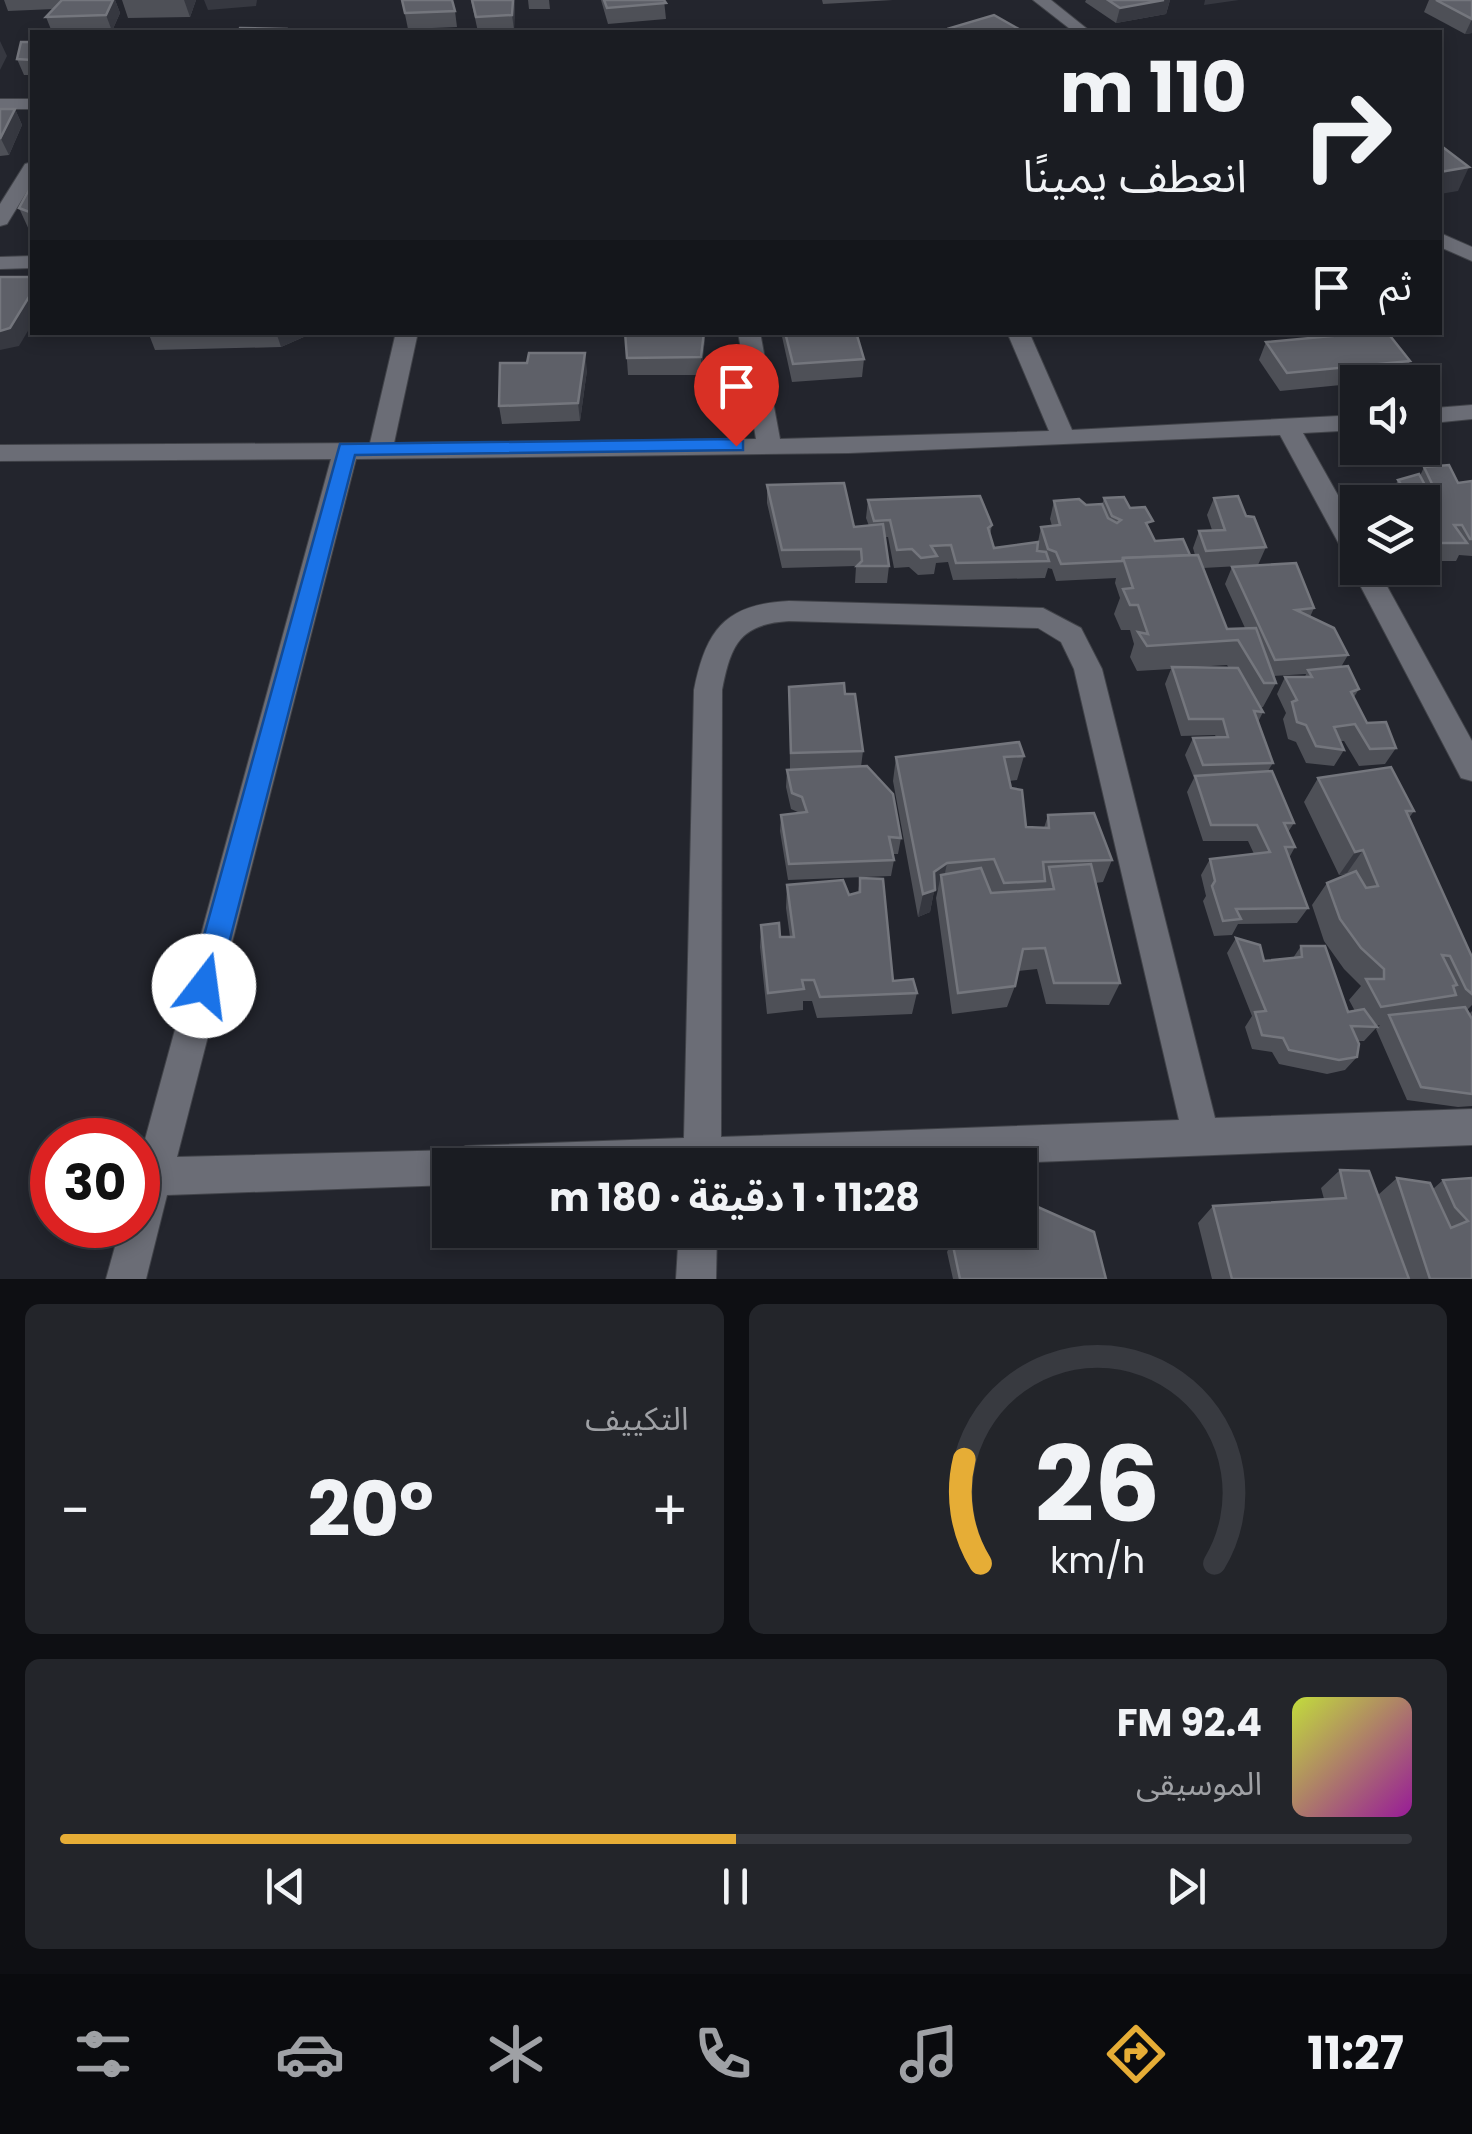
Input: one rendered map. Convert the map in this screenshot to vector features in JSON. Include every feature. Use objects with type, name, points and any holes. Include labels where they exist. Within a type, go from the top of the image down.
[{"type":"street","points":[[1041,0],[1081,30]]},
{"type":"street","points":[[0,104],[30,104]]},
{"type":"street","points":[[0,220],[30,171]]},
{"type":"street","points":[[1442,240],[1472,256]]},
{"type":"street","points":[[0,263],[30,262]]},
{"type":"street","points":[[381,449],[406,335]]},
{"type":"street","points":[[750,335],[769,445]]},
{"type":"street","points":[[1019,335],[1064,438]]},
{"type":"street","points":[[1440,415],[1472,412]]},
{"type":"street","points":[[0,452],[769,445],[1064,438],[1340,424]]},
{"type":"street","points":[[1288,428],[1340,522]]},
{"type":"street","points":[[160,1151],[346,449]]},
{"type":"street","points":[[1373,585],[1472,769]]},
{"type":"street","points":[[702,1148],[708,690],[714,658],[730,633],[751,614],[789,611],[1043,618],[1071,635],[1088,669],[1202,1137]]},
{"type":"street","points":[[963,1148],[1472,1127]]},
{"type":"street","points":[[160,1177],[432,1167]]},
{"type":"street","points":[[126,1279],[134,1248]]},
{"type":"street","points":[[696,1279],[697,1248]]},
{"type":"building","points":[[62,0],[113,0],[106,15],[46,17]]},
{"type":"building","points":[[402,0],[452,0],[455,11],[405,13]]},
{"type":"building","points":[[472,0],[513,0],[512,15],[476,17]]},
{"type":"building","points":[[604,0],[664,0],[666,3],[607,8]]},
{"type":"building","points":[[1108,0],[1164,0],[1120,8]]},
{"type":"building","points":[[1436,0],[1472,0],[1472,19]]},
{"type":"building","points":[[994,15],[1020,30],[954,30],[950,28]]},
{"type":"building","points":[[240,28],[287,30],[239,30]]},
{"type":"building","points":[[21,42],[30,42],[30,60],[17,59]]},
{"type":"building","points":[[0,109],[15,109],[0,139]]},
{"type":"building","points":[[1442,147],[1469,167],[1442,172]]},
{"type":"building","points":[[30,188],[30,212],[19,208]]},
{"type":"building","points":[[0,277],[30,277],[30,295],[10,328],[0,331]]},
{"type":"building","points":[[625,335],[704,335],[701,357],[627,358]]},
{"type":"building","points":[[786,335],[857,335],[864,359],[793,364]]},
{"type":"building","points":[[1389,335],[1410,361],[1340,365],[1287,373],[1266,342]]},
{"type":"building","points":[[529,353],[585,353],[578,403],[499,406],[500,363],[527,363]]},
{"type":"building","points":[[1449,465],[1458,483],[1472,481],[1472,539],[1462,525],[1454,525],[1467,543],[1440,543],[1440,485],[1433,485],[1424,467]]},
{"type":"building","points":[[1419,474],[1425,485],[1401,485],[1398,480]]},
{"type":"building","points":[[844,483],[854,527],[883,524],[889,566],[857,566],[862,561],[861,549],[782,550],[767,485]]},
{"type":"building","points":[[980,496],[992,525],[988,528],[994,548],[1038,542],[1037,551],[1046,552],[1049,561],[956,563],[951,545],[931,546],[937,556],[921,558],[912,549],[897,550],[890,520],[874,521],[868,500]]},
{"type":"building","points":[[1238,496],[1246,516],[1254,517],[1266,547],[1206,551],[1199,531],[1225,530],[1214,498]]},
{"type":"building","points":[[1124,497],[1130,508],[1145,507],[1153,521],[1146,523],[1155,541],[1183,539],[1190,555],[1061,564],[1056,552],[1048,549],[1041,527],[1060,525],[1054,501],[1079,499],[1086,505],[1102,504],[1108,518],[1117,523],[1121,520],[1112,516],[1104,498]]},
{"type":"building","points":[[1198,555],[1227,629],[1256,628],[1276,683],[1264,683],[1238,640],[1147,646],[1138,632],[1148,634],[1138,605],[1130,605],[1123,589],[1133,588],[1123,558]]},
{"type":"building","points":[[1296,563],[1314,608],[1296,610],[1334,628],[1348,655],[1275,660],[1232,567]]},
{"type":"building","points":[[1348,666],[1359,689],[1351,692],[1367,723],[1386,722],[1396,748],[1370,749],[1355,724],[1334,727],[1344,750],[1316,746],[1306,725],[1297,722],[1292,702],[1297,700],[1285,677],[1312,677],[1308,670]]},
{"type":"building","points":[[1172,667],[1238,668],[1263,712],[1254,711],[1273,763],[1203,765],[1193,738],[1228,737],[1223,719],[1189,719]]},
{"type":"building","points":[[844,683],[845,694],[855,694],[863,751],[791,753],[789,687]]},
{"type":"building","points":[[1019,742],[1024,756],[1004,757],[1011,788],[1022,790],[1026,827],[1049,828],[1048,815],[1094,813],[1112,860],[1043,862],[1045,881],[1004,883],[994,859],[947,863],[934,872],[935,890],[923,894],[896,757]]},
{"type":"building","points":[[867,766],[893,794],[901,838],[889,837],[894,860],[789,864],[781,815],[807,812],[802,797],[792,793],[787,770]]},
{"type":"building","points":[[1391,767],[1414,811],[1406,811],[1472,957],[1472,994],[1450,956],[1442,955],[1457,985],[1453,986],[1456,995],[1381,1007],[1366,979],[1384,979],[1384,969],[1361,948],[1340,919],[1327,883],[1356,871],[1366,888],[1378,886],[1363,850],[1355,852],[1318,778]]},
{"type":"building","points":[[1272,771],[1294,823],[1284,823],[1295,847],[1285,847],[1308,908],[1236,909],[1241,919],[1223,921],[1212,886],[1215,881],[1210,859],[1270,852],[1257,825],[1211,825],[1195,776]]},
{"type":"building","points":[[1091,864],[1120,983],[1054,983],[1045,948],[1023,949],[1015,986],[958,993],[941,875],[981,868],[991,893],[1054,889],[1049,867]]},
{"type":"building","points":[[860,878],[883,879],[893,981],[913,979],[917,993],[820,997],[814,980],[802,980],[804,989],[768,993],[761,925],[779,923],[780,937],[794,937],[787,885],[843,880],[849,895],[860,892]]},
{"type":"building","points":[[1236,938],[1260,945],[1264,961],[1302,957],[1301,946],[1325,946],[1348,1012],[1364,1009],[1377,1027],[1351,1026],[1359,1044],[1357,1057],[1339,1060],[1289,1050],[1283,1038],[1262,1035],[1255,1012],[1266,1011]]},
{"type":"building","points":[[1465,1007],[1472,1019],[1472,1094],[1421,1087],[1389,1015]]},
{"type":"building","points":[[1340,1170],[1369,1171],[1409,1279],[1232,1279],[1213,1206],[1346,1198]]},
{"type":"building","points":[[1397,1178],[1430,1183],[1451,1228],[1468,1221],[1455,1207],[1443,1180],[1472,1178],[1472,1279],[1430,1279]]},
{"type":"building","points":[[1037,1207],[1094,1232],[1106,1279],[960,1279],[953,1248],[1037,1248]]},
{"type":"route","points":[[204,986],[346,449],[736,446]]}]
